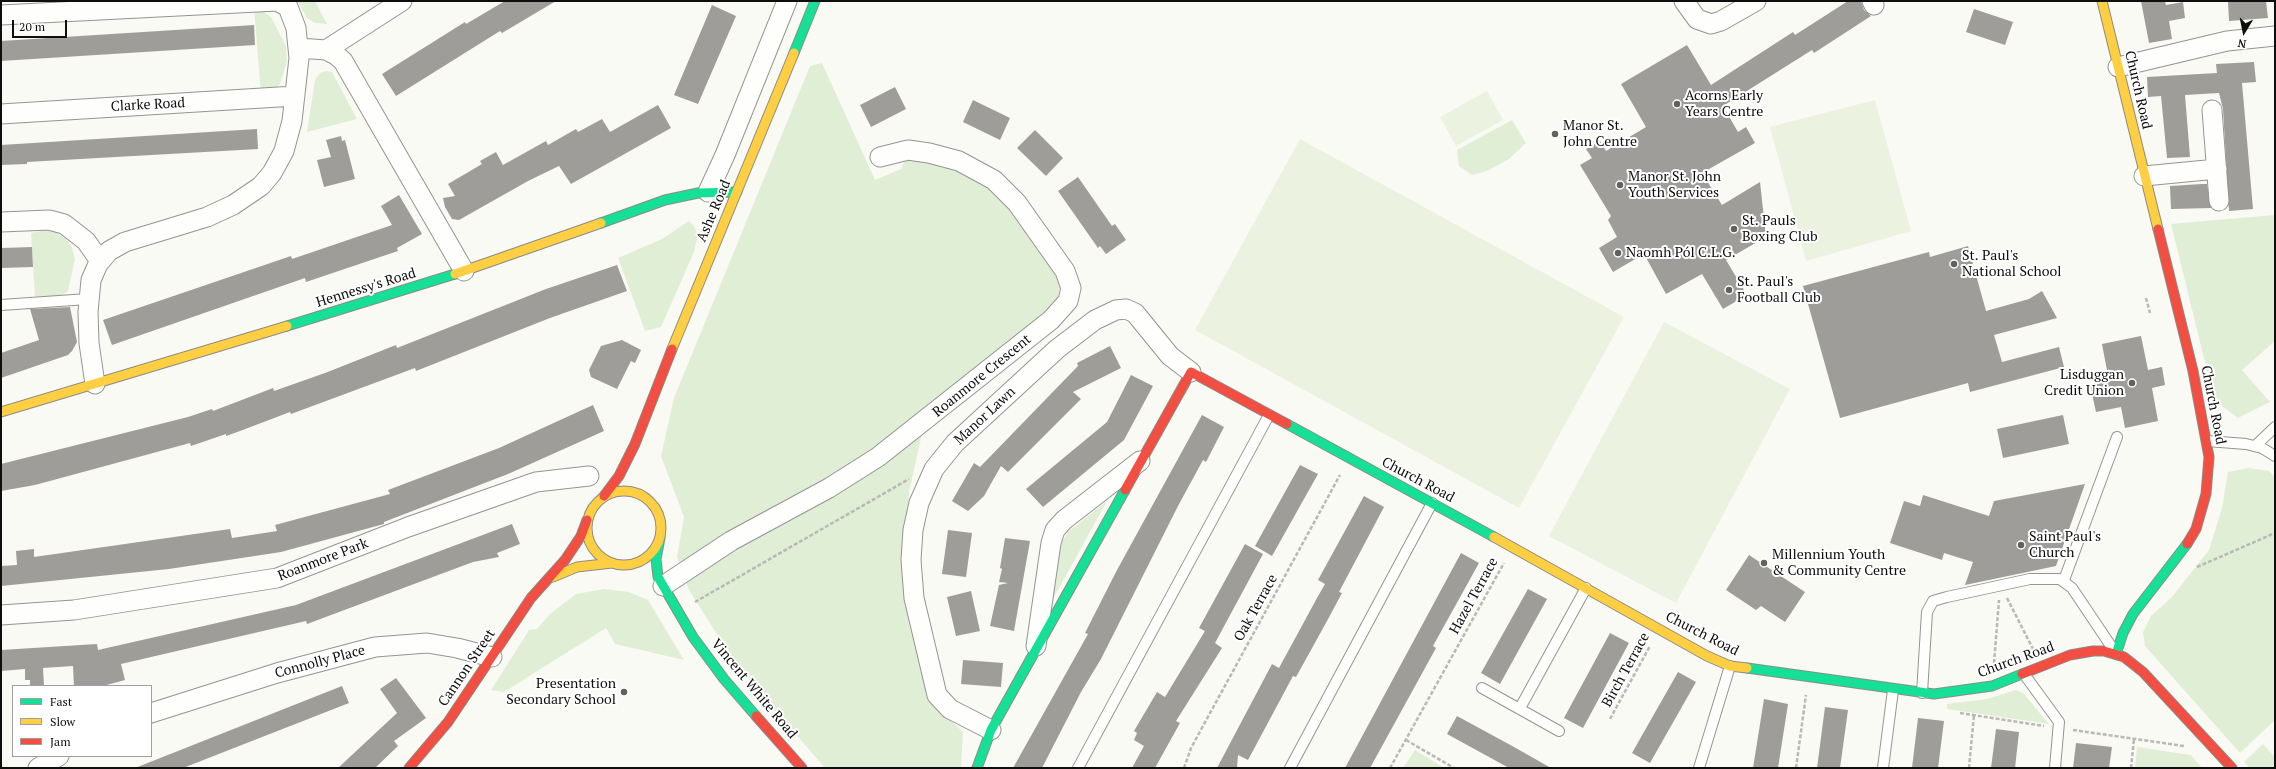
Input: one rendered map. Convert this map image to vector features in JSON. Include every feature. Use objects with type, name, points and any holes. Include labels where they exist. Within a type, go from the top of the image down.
[{"type":"street","points":[[1,15],[277,1],[288,7],[292,16],[299,48],[290,132],[284,151],[272,173],[261,186],[233,205],[207,217],[116,246],[100,261],[93,274],[88,299],[88,336],[95,384]]},
{"type":"street","points":[[326,50],[402,1]]},
{"type":"street","points":[[708,192],[725,155],[787,1]]},
{"type":"street","name":"Ashe Road","points":[[604,496],[620,476],[640,432],[815,1]]},
{"type":"street","points":[[1684,1],[1697,19],[1711,24],[1721,21],[1756,1]]},
{"type":"street","name":"Church Road","points":[[1191,372],[1513,547],[1660,630],[1730,666],[1892,690],[1922,693],[1948,693],[1992,686],[2082,652],[2104,651],[2116,654],[2123,633],[2134,614],[2174,565],[2190,541],[2204,505],[2209,468],[2207,440],[2193,371],[2102,1]]},
{"type":"street","points":[[2118,67],[2227,41],[2275,36]]},
{"type":"street","points":[[299,48],[326,50],[336,55],[346,66],[464,271]]},
{"type":"street","name":"Clarke Road","points":[[1,114],[295,96]]},
{"type":"street","points":[[2212,110],[2219,201]]},
{"type":"street","name":"Roanmore Crescent","points":[[663,586],[732,541],[829,488],[878,457],[1051,320],[1068,301],[1071,288],[1065,271],[1017,203],[994,180],[959,161],[929,153],[908,150],[880,157]]},
{"type":"street","points":[[2144,176],[2217,169]]},
{"type":"street","name":"Hennessy's Road","points":[[1,412],[338,312],[464,271],[652,204],[677,197],[708,192],[737,192]]},
{"type":"street","points":[[1,222],[49,220],[64,224],[86,241],[100,261]]},
{"type":"street","name":"Manor Lawn","points":[[991,730],[950,709],[937,695],[914,598],[911,567],[913,530],[919,503],[934,469],[955,443],[1058,349],[1090,324],[1116,310],[1126,309],[1135,313],[1170,356],[1191,372]]},
{"type":"street","points":[[977,768],[991,730],[1191,372]]},
{"type":"street","name":"Ashe Road","points":[[637,464],[640,432]]},
{"type":"street","points":[[1036,649],[1051,543],[1055,530],[1064,520],[1141,460]]},
{"type":"street","name":"Roanmore Park","points":[[1,615],[74,610],[277,578],[408,527],[536,482],[589,476]]},
{"type":"street","points":[[628,565],[648,556],[660,538],[659,516],[640,485]]},
{"type":"street","points":[[652,504],[640,494],[626,491],[612,492],[604,496],[593,506],[587,520],[586,528],[589,544],[599,556],[612,563],[628,565],[645,571],[663,586]]},
{"type":"street","name":"Cannon Street","points":[[409,768],[448,722],[526,604],[571,552],[587,520]]},
{"type":"street","name":"Vincent White Road","points":[[660,538],[655,564],[658,577],[678,611],[711,663],[802,768]]},
{"type":"street","name":"Cannon Street","points":[[545,582],[559,573],[577,567],[612,563]]},
{"type":"street","name":"Connolly Place","points":[[152,712],[277,673],[362,650],[388,645],[413,643],[441,645],[492,657]]},
{"type":"street","points":[[2116,654],[2132,663],[2153,682],[2232,768]]},
{"type":"street","points":[[38,768],[57,757]]},
{"type":"lane","points":[[1,305],[88,299]]},
{"type":"lane","points":[[1078,768],[1269,415]]},
{"type":"lane","points":[[2255,446],[2275,427]]},
{"type":"lane","points":[[2064,580],[2117,437]]},
{"type":"lane","points":[[2207,440],[2255,446],[2275,456]]},
{"type":"lane","points":[[1290,768],[1432,503]]},
{"type":"lane","points":[[1922,693],[1925,634],[1927,612],[1930,604],[1947,597],[2000,586],[2045,578],[2064,580],[2069,584],[2084,604],[2116,654]]},
{"type":"lane","points":[[1520,708],[1586,588]]},
{"type":"lane","points":[[1699,768],[1730,666]]},
{"type":"lane","points":[[2024,674],[2059,722],[2055,768]]},
{"type":"lane","points":[[1482,688],[1559,731]]},
{"type":"lane","points":[[1883,768],[1892,690]]},
{"type":"path","points":[[2146,298],[2150,313]]},
{"type":"path","name":"Oak Terrace","points":[[1184,768],[1191,748],[1349,459]]},
{"type":"path","points":[[678,611],[915,475]]},
{"type":"path","points":[[2174,565],[2184,569],[2193,569],[2275,533]]},
{"type":"path","name":"Hazel Terrace","points":[[1390,768],[1513,547]]},
{"type":"path","points":[[2000,586],[2042,666]]},
{"type":"path","points":[[1992,686],[2000,586]]},
{"type":"path","name":"Birch Terrace","points":[[1610,719],[1660,630]]},
{"type":"path","points":[[1796,768],[1808,678]]},
{"type":"path","points":[[1969,768],[1974,715]]},
{"type":"path","points":[[2131,768],[2134,739]]},
{"type":"path","points":[[1406,740],[1454,768]]},
{"type":"green space","points":[[297,1],[315,1],[327,24],[315,23],[307,18]]},
{"type":"green space","points":[[254,8],[261,10],[271,17],[286,46],[287,61],[280,84],[272,92],[261,95]]},
{"type":"green space","points":[[822,63],[875,180],[901,169],[908,154],[958,166],[1012,201],[1061,283],[1057,302],[927,411],[909,492],[905,594],[929,700],[963,732],[961,768],[825,768],[737,666],[689,590],[677,557],[684,517],[661,456],[674,398],[810,66]]},
{"type":"green space","points":[[326,71],[332,72],[357,119],[307,132],[315,80],[320,73]]},
{"type":"green space","points":[[1487,91],[1503,120],[1456,146],[1440,117]]},
{"type":"green space","points":[[1875,100],[1911,231],[1806,261],[1770,127]]},
{"type":"green space","points":[[1512,120],[1526,143],[1509,159],[1487,171],[1472,175],[1459,166],[1457,150]]},
{"type":"green space","points":[[1300,139],[1624,317],[1519,508],[1195,330]]},
{"type":"green space","points":[[2275,215],[2275,341],[2242,370],[2270,402],[2238,418],[2222,406],[2213,395],[2171,224]]},
{"type":"green space","points":[[689,221],[694,226],[698,235],[694,252],[661,327],[645,331],[618,258],[662,239]]},
{"type":"green space","points":[[46,230],[56,232],[66,239],[72,247],[75,259],[68,291],[61,296],[35,297],[31,233]]},
{"type":"green space","points":[[1664,322],[1790,389],[1676,603],[1549,536]]},
{"type":"green space","points":[[2248,468],[2269,471],[2275,477],[2275,720],[2240,753],[2145,646],[2143,632],[2151,616],[2171,598],[2209,550],[2222,508],[2228,472]]},
{"type":"green space","points":[[1107,501],[1052,601],[1060,545],[1068,532]]},
{"type":"green space","points":[[604,589],[629,592],[648,600],[684,660],[615,644],[606,628],[504,692],[491,690],[529,630],[537,629],[551,613],[576,594]]},
{"type":"green space","points":[[2016,690],[2023,693],[2049,724],[1947,709],[1947,704],[1987,699]]},
{"type":"green space","points":[[2263,744],[2275,757],[2275,768],[2250,768],[2244,762]]},
{"type":"green space","points":[[2137,747],[2191,755],[2202,768],[2135,768]]},
{"type":"green space","points":[[1415,750],[1444,768],[1403,768]]},
{"type":"building","points":[[505,1],[556,1],[502,33],[500,31],[396,96],[382,74],[465,22],[466,24]]},
{"type":"building","points":[[1848,1],[1861,1],[1864,10],[1871,16],[1814,53],[1812,50],[1723,106],[1738,132],[1746,127],[1755,143],[1702,173],[1722,205],[1760,182],[1766,237],[1726,260],[1747,295],[1723,309],[1702,274],[1666,294],[1644,254],[1613,272],[1599,248],[1617,237],[1608,220],[1611,216],[1580,165],[1592,158],[1586,149],[1600,141],[1606,151],[1646,127],[1621,84],[1687,45],[1711,85],[1793,32],[1795,35]]},
{"type":"building","points":[[2141,1],[2165,1],[2166,5],[2183,2],[2185,18],[2169,21],[2172,39],[2149,43]]},
{"type":"building","points":[[2228,1],[2266,1],[2268,18],[2229,21]]},
{"type":"building","points":[[712,5],[736,16],[698,104],[674,95]]},
{"type":"building","points":[[1974,9],[2013,22],[2005,45],[1966,32]]},
{"type":"building","points":[[254,25],[255,45],[1,61],[1,41]]},
{"type":"building","points":[[2254,62],[2256,82],[2242,83],[2253,209],[2229,211],[2223,109],[2219,93],[2185,95],[2190,157],[2167,158],[2161,96],[2148,97],[2147,77],[2217,73],[2216,64]]},
{"type":"building","points":[[895,87],[906,109],[871,127],[860,105]]},
{"type":"building","points":[[973,100],[1010,118],[1000,140],[963,122]]},
{"type":"building","points":[[658,105],[671,128],[571,184],[559,166],[528,181],[459,220],[452,219],[445,207],[443,198],[455,196],[448,184],[482,164],[480,161],[496,152],[503,165],[546,141],[548,145],[576,129],[578,132],[602,119],[610,132]]},
{"type":"building","points":[[257,129],[258,149],[27,162],[27,164],[1,165],[1,145]]},
{"type":"building","points":[[1035,130],[1063,158],[1046,176],[1017,148]]},
{"type":"building","points":[[341,136],[342,141],[345,140],[355,179],[324,187],[317,160],[331,157],[326,140]]},
{"type":"building","points":[[1078,177],[1112,226],[1115,224],[1126,240],[1106,254],[1100,246],[1098,248],[1058,191]]},
{"type":"building","points":[[2207,184],[2211,208],[2171,209],[2170,186]]},
{"type":"building","points":[[399,195],[422,234],[397,248],[398,251],[306,282],[305,278],[112,345],[103,320],[291,256],[292,259],[392,225],[381,206]]},
{"type":"building","points":[[1968,246],[1986,311],[2029,299],[2042,291],[2057,318],[1994,335],[2002,362],[2059,347],[2064,367],[1970,392],[1968,383],[1840,418],[1803,286],[1929,252],[1930,257]]},
{"type":"building","points":[[32,247],[33,267],[1,268],[1,248]]},
{"type":"building","points":[[617,265],[627,291],[550,318],[416,371],[415,368],[291,414],[290,412],[226,436],[226,434],[191,446],[190,443],[35,485],[1,491],[1,464],[188,417],[212,409],[213,411],[273,388],[274,391],[325,373],[396,345],[397,348],[546,289]]},
{"type":"building","points":[[70,307],[77,342],[72,351],[68,355],[1,378],[1,353],[39,340],[30,309]]},
{"type":"building","name":"Lisduggan Credit Union","points":[[2141,336],[2148,370],[2162,367],[2165,385],[2152,388],[2158,421],[2125,428],[2121,407],[2096,412],[2090,385],[2109,381],[2102,344]]},
{"type":"building","points":[[622,340],[641,350],[635,363],[631,361],[617,389],[591,377],[589,370],[601,346]]},
{"type":"building","points":[[1110,346],[1121,368],[1073,392],[1081,399],[1008,472],[1001,466],[984,496],[968,511],[952,501],[974,463],[980,467],[1078,366],[1077,363]]},
{"type":"building","points":[[1131,375],[1153,386],[1124,440],[1043,507],[1026,489],[1107,422]]},
{"type":"building","points":[[593,405],[604,431],[508,474],[384,522],[384,524],[281,552],[169,569],[1,586],[1,566],[17,565],[16,551],[34,549],[34,557],[230,529],[232,538],[277,531],[275,525],[390,494],[388,490],[499,448]]},
{"type":"building","points":[[1202,415],[1224,427],[1206,462],[1203,460],[1178,506],[1101,659],[1081,692],[1042,768],[1013,768],[1088,634],[1085,633],[1117,570]]},
{"type":"building","points":[[2063,415],[2069,444],[2003,458],[1997,429]]},
{"type":"building","points":[[1300,465],[1318,474],[1272,556],[1255,546]]},
{"type":"building","name":"Saint Paul's Church","points":[[2085,484],[2056,566],[1965,585],[1973,562],[1944,553],[1942,560],[1890,543],[1904,501],[1920,506],[1923,495],[1989,516],[1994,501]]},
{"type":"building","points":[[1364,496],[1384,507],[1339,592],[1342,593],[1327,621],[1296,677],[1293,676],[1248,760],[1238,755],[1237,768],[1217,768],[1272,664],[1279,668],[1325,584],[1318,580]]},
{"type":"building","points":[[512,524],[520,544],[497,553],[499,557],[473,562],[307,624],[306,621],[121,664],[125,680],[107,685],[74,685],[73,666],[43,668],[44,685],[30,685],[30,680],[25,680],[25,669],[1,671],[1,650],[97,644],[98,650],[296,605]]},
{"type":"building","points":[[948,530],[972,533],[966,577],[942,574]]},
{"type":"building","points":[[1005,538],[1030,541],[1014,631],[990,626],[999,585],[1008,583],[999,582],[1002,569],[1000,568]]},
{"type":"building","points":[[1245,544],[1263,554],[1215,643],[1222,648],[1176,721],[1180,723],[1155,768],[1132,768],[1144,746],[1134,740],[1137,733],[1134,731],[1157,692],[1165,697],[1205,631],[1199,628]]},
{"type":"building","points":[[1461,553],[1479,563],[1433,646],[1436,648],[1370,768],[1345,768]]},
{"type":"building","points":[[1749,555],[1805,592],[1785,622],[1761,606],[1756,610],[1726,590]]},
{"type":"building","points":[[1528,589],[1547,599],[1500,684],[1481,673]]},
{"type":"building","points":[[971,591],[980,631],[956,636],[947,597]]},
{"type":"building","points":[[1610,633],[1629,643],[1583,728],[1564,718]]},
{"type":"building","points":[[963,660],[1003,663],[1001,687],[961,684]]},
{"type":"building","points":[[1678,672],[1696,682],[1650,763],[1632,753]]},
{"type":"building","points":[[396,678],[426,718],[394,741],[398,746],[375,768],[338,768],[397,713],[380,689]]},
{"type":"building","points":[[342,686],[349,703],[183,768],[135,768]]},
{"type":"building","points":[[1764,699],[1788,704],[1778,768],[1753,768]]},
{"type":"building","points":[[1825,707],[1848,710],[1840,768],[1817,768]]},
{"type":"building","points":[[1457,716],[1551,768],[1509,768],[1447,734]]},
{"type":"building","points":[[1918,718],[1944,721],[1938,768],[1912,768]]},
{"type":"building","points":[[1996,729],[2019,732],[2015,768],[1991,768]]},
{"type":"building","points":[[2076,743],[2112,747],[2109,768],[2073,768]]},
{"type":"traffic: fast","points":[[794,53],[815,1]]},
{"type":"traffic: fast","points":[[601,223],[665,200],[698,193],[737,192]]},
{"type":"traffic: fast","points":[[287,326],[455,274]]},
{"type":"traffic: fast","points":[[1287,424],[1494,537]]},
{"type":"traffic: fast","points":[[977,768],[991,730],[1125,490]]},
{"type":"traffic: fast","points":[[660,538],[656,559],[658,577],[693,637],[724,679],[756,716]]},
{"type":"traffic: fast","points":[[2116,654],[2123,633],[2133,614],[2187,544]]},
{"type":"traffic: fast","points":[[1747,668],[1934,694],[1992,686],[2022,674]]},
{"type":"traffic: slow","points":[[2102,1],[2158,229]]},
{"type":"traffic: slow","points":[[672,349],[794,53]]},
{"type":"traffic: slow","points":[[455,274],[601,223]]},
{"type":"traffic: slow","points":[[1,412],[287,326]]},
{"type":"traffic: slow","points":[[624,491],[645,497],[655,507],[661,528],[655,549],[645,559],[624,565],[603,559],[593,549],[587,528],[593,507],[603,497],[624,491]]},
{"type":"traffic: slow","points":[[1494,537],[1707,656],[1730,666],[1747,668]]},
{"type":"traffic: slow","points":[[553,577],[577,567],[612,563]]},
{"type":"traffic: jam","points":[[2158,229],[2193,371],[2209,457],[2206,494],[2196,529],[2187,544]]},
{"type":"traffic: jam","points":[[604,496],[619,476],[635,444],[672,349]]},
{"type":"traffic: jam","points":[[1125,490],[1191,372],[1287,424]]},
{"type":"traffic: jam","points":[[409,768],[448,722],[531,598],[565,560],[581,536],[587,520]]},
{"type":"traffic: jam","points":[[2022,674],[2070,655],[2093,651],[2104,651],[2124,657],[2143,672],[2232,768]]},
{"type":"traffic: jam","points":[[756,716],[802,768]]},
{"type":"place","name":"Acorns Early Years Centre","points":[[1677,104]]},
{"type":"place","name":"Manor St. John Centre","points":[[1555,134]]},
{"type":"place","name":"Manor St. John Youth Services","points":[[1620,185]]},
{"type":"place","name":"St. Pauls Boxing Club","points":[[1734,229]]},
{"type":"place","name":"Naomh Pól C.L.G.","points":[[1618,253]]},
{"type":"place","name":"St. Paul's National School","points":[[1954,264]]},
{"type":"place","name":"St. Paul's Football Club","points":[[1729,290]]},
{"type":"place","name":"Lisduggan Credit Union","points":[[2132,383]]},
{"type":"place","name":"Saint Paul's Church","points":[[2021,545]]},
{"type":"place","name":"Millennium Youth & Community Centre","points":[[1764,563]]},
{"type":"place","name":"Presentation Secondary School","points":[[624,692]]}]
